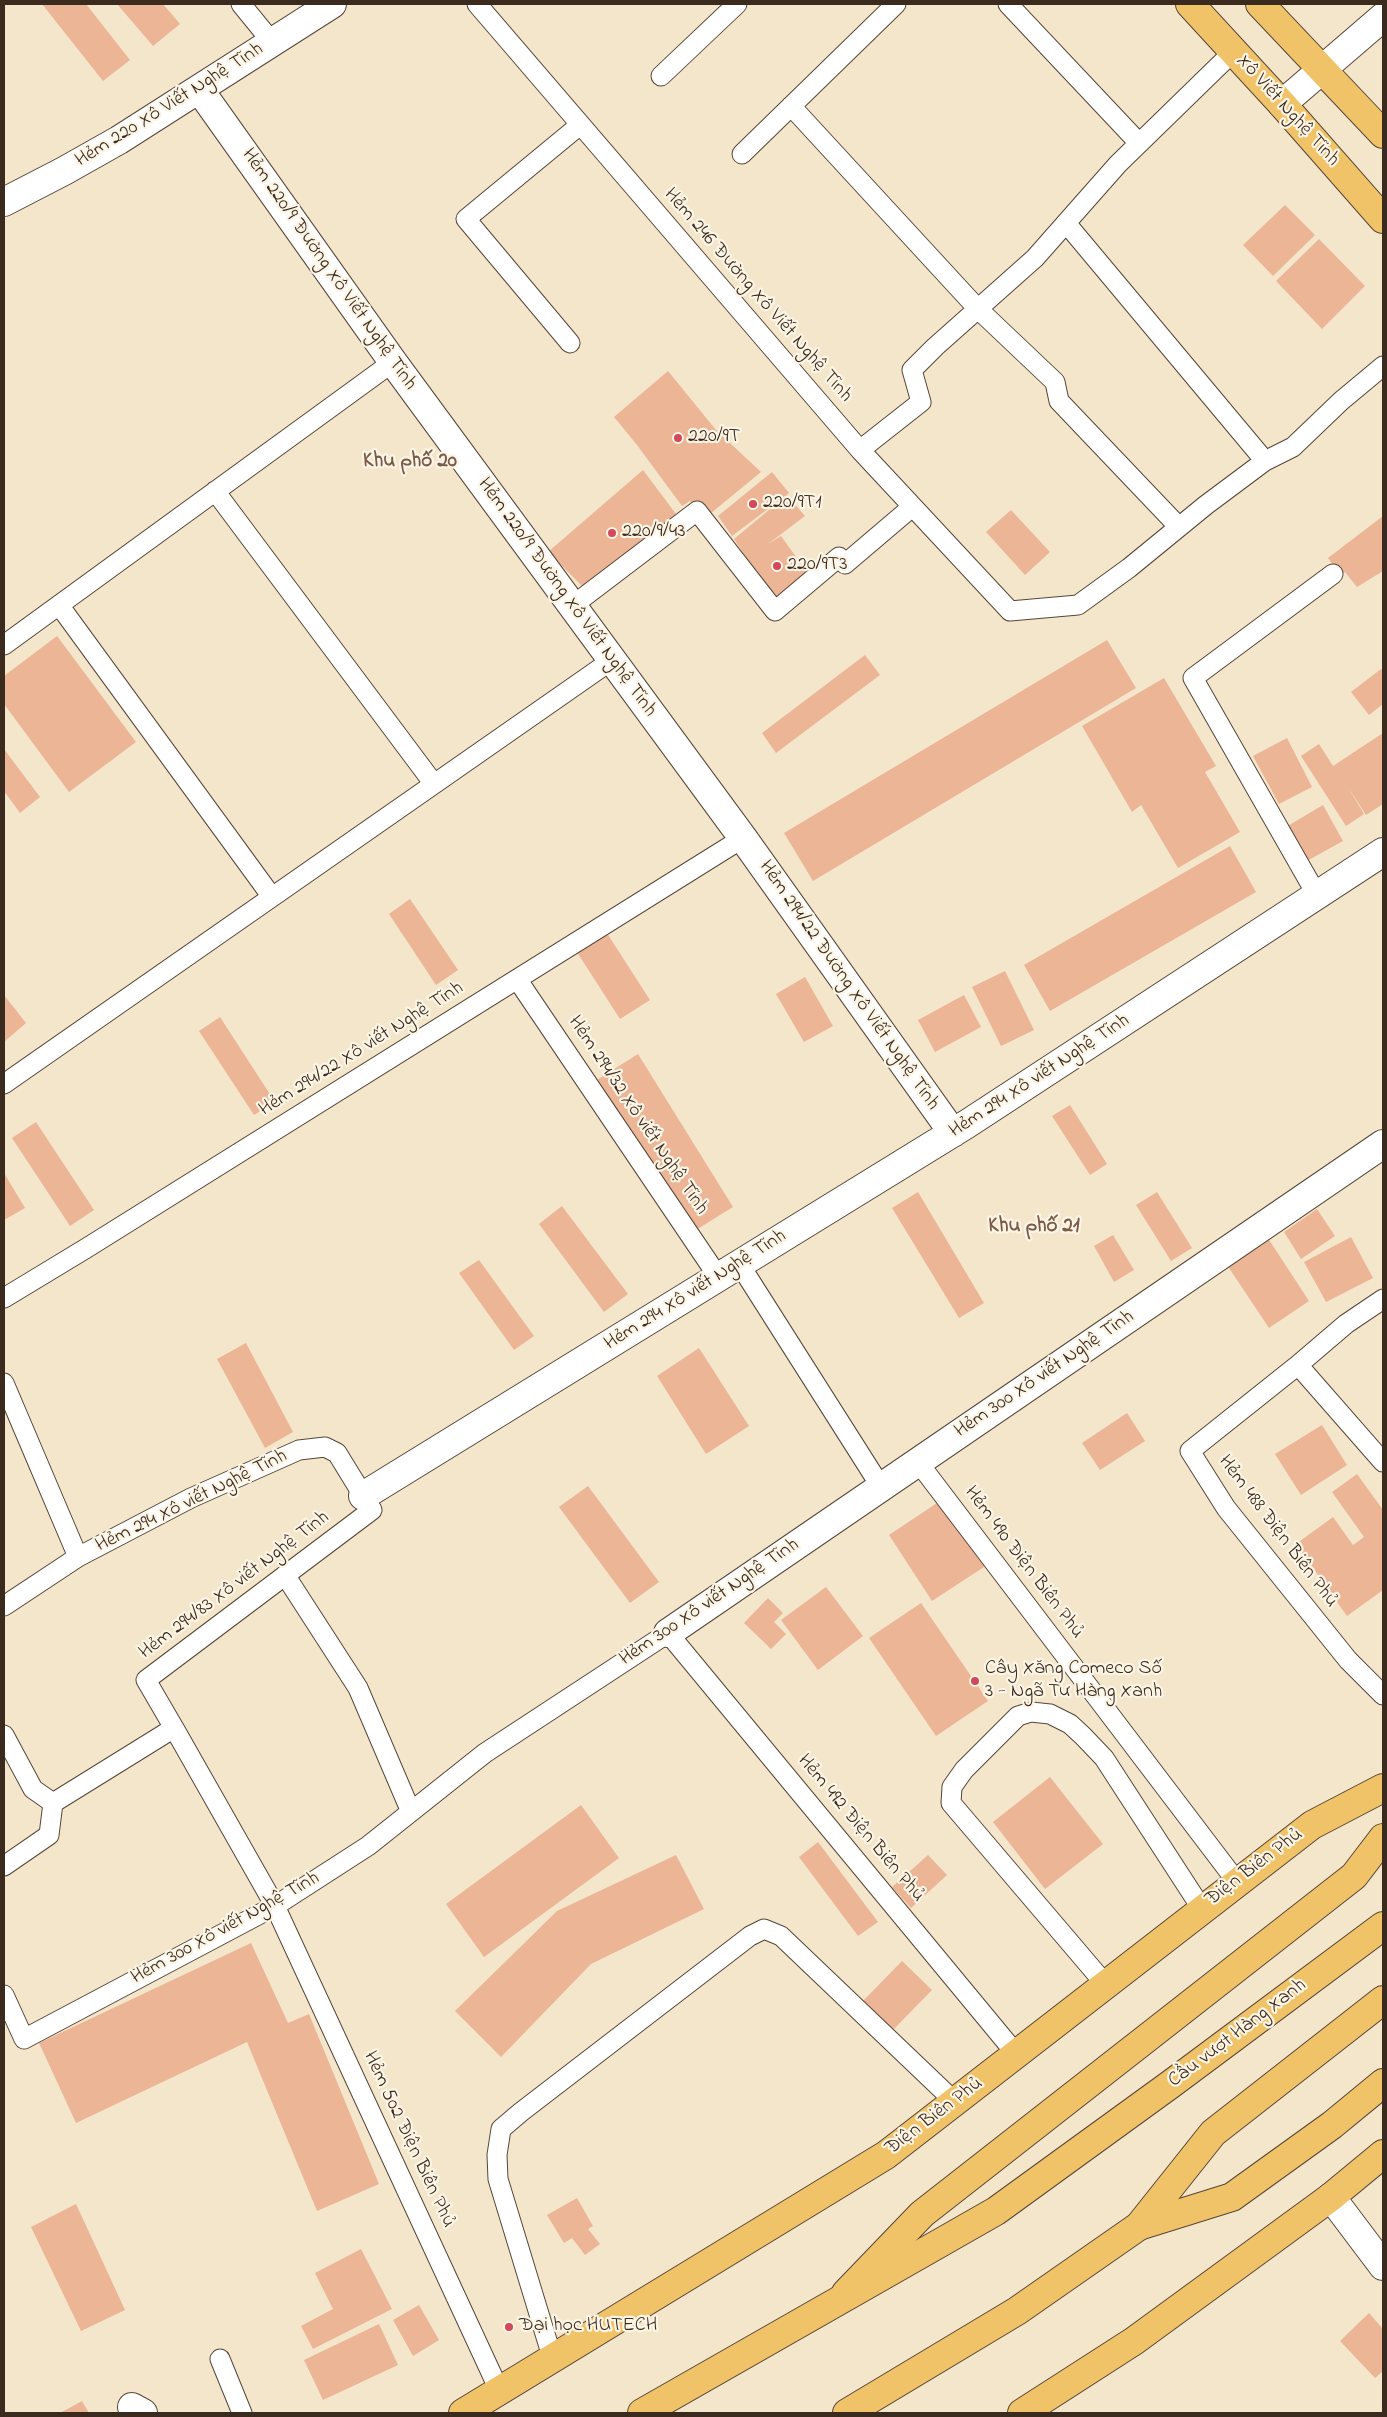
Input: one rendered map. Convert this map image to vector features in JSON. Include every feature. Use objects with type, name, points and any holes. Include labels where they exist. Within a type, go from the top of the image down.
[{"type":"main road","name":"Xô Viết Nghệ Tĩnh","points":[[1190,4],[1282,104],[1383,219]]},
{"type":"main road","points":[[1260,4],[1383,134]]},
{"type":"main road","name":"Điện Biên Phủ","points":[[464,2413],[886,2155],[1312,1825],[1383,1788]]},
{"type":"main road","points":[[642,2413],[840,2299],[922,2214],[1354,1876],[1383,1838]]},
{"type":"main road","name":"Cầu vượt Hàng Xanh","points":[[840,2299],[996,2211],[1171,2084],[1383,1926]]},
{"type":"main road","points":[[847,2413],[1017,2311],[1139,2226],[1213,2134],[1383,2000]]},
{"type":"main road","points":[[1139,2226],[1232,2197],[1332,2125],[1383,2083]]},
{"type":"main road","points":[[1022,2413],[1134,2341],[1331,2198],[1383,2154]]},
{"type":"street","name":"Hẻm 220 Xô Viết Nghệ Tĩnh","points":[[4,202],[72,167],[332,4]]},
{"type":"street","points":[[1282,104],[1383,17]]},
{"type":"street","name":"Hẻm 220/9 Đường Xô Viết Nghệ Tĩnh","points":[[199,89],[393,362],[743,838]]},
{"type":"street","name":"Hẻm 294/22 Đường Xô Viết Nghệ Tĩnh","points":[[743,838],[953,1133]]},
{"type":"street","name":"Hẻm 294 Xô viết Nghệ Tĩnh","points":[[363,1496],[953,1133],[1318,897],[1381,859]]},
{"type":"street","name":"Hẻm 300 Xô viết Nghệ Tĩnh","points":[[668,1633],[1383,1144]]},
{"type":"street","points":[[1331,2198],[1383,2266]]},
{"type":"lane","points":[[241,4],[272,42]]},
{"type":"lane","name":"Hẻm 246 Đường Xô Viết Nghệ Tĩnh","points":[[477,4],[860,450],[1010,611],[1078,605],[1129,568],[1179,527]]},
{"type":"lane","points":[[661,76],[737,4]]},
{"type":"lane","points":[[742,154],[896,4]]},
{"type":"lane","points":[[1008,4],[1139,142]]},
{"type":"lane","points":[[860,450],[921,402],[912,370],[1035,258],[1139,142],[1233,52]]},
{"type":"lane","points":[[791,106],[978,309],[1055,382],[1059,401],[1179,527],[1265,461],[1293,448],[1341,401],[1383,366]]},
{"type":"lane","points":[[570,343],[466,219],[580,125]]},
{"type":"lane","points":[[1066,223],[1265,461]]},
{"type":"lane","points":[[4,645],[393,362]]},
{"type":"lane","points":[[215,491],[434,784]]},
{"type":"lane","points":[[572,606],[697,511],[775,611],[840,557],[845,564],[912,507]]},
{"type":"lane","points":[[1318,897],[1193,678],[1333,574]]},
{"type":"lane","points":[[58,605],[272,897]]},
{"type":"lane","points":[[4,1084],[612,660]]},
{"type":"lane","name":"Hẻm 294/22 Xô viết Nghệ Tĩnh","points":[[4,1298],[85,1250],[743,838]]},
{"type":"lane","name":"Hẻm 294/32 Xô viết Nghệ Tĩnh","points":[[517,979],[730,1271],[881,1487]]},
{"type":"lane","points":[[1383,1299],[1346,1324],[1298,1365],[1383,1462]]},
{"type":"lane","name":"Hẻm 488 Điện Biên Phủ","points":[[1298,1365],[1190,1451],[1226,1508],[1348,1660],[1383,1695]]},
{"type":"lane","points":[[4,1382],[78,1557]]},
{"type":"lane","name":"Hẻm 294 Xô viết Nghệ Tĩnh","points":[[4,1606],[78,1557],[191,1498],[299,1450],[325,1447],[337,1453],[363,1496]]},
{"type":"lane","name":"Hẻm 490 Điện Biên Phủ","points":[[918,1462],[1237,1882]]},
{"type":"lane","name":"Hẻm 294/83 Xô viết Nghệ Tĩnh","points":[[174,1728],[146,1680],[372,1510],[363,1496]]},
{"type":"lane","points":[[286,1575],[358,1688],[411,1812]]},
{"type":"lane","name":"Hẻm 300 Xô viết Nghệ Tĩnh","points":[[4,1995],[24,2039],[275,1906],[368,1846],[485,1753],[668,1633]]},
{"type":"lane","name":"Hẻm 492 Điện Biên Phủ","points":[[668,1633],[1017,2055]]},
{"type":"lane","points":[[1106,1985],[951,1803],[952,1788],[964,1770],[1018,1716],[1031,1712],[1050,1714],[1070,1724],[1104,1758],[1202,1909]]},
{"type":"lane","points":[[53,1803],[174,1728]]},
{"type":"lane","name":"Hẻm 502 Điện Biên Phủ","points":[[174,1728],[275,1906],[500,2392]]},
{"type":"lane","points":[[4,1735],[33,1789],[53,1803]]},
{"type":"lane","points":[[4,1866],[50,1835],[53,1803]]},
{"type":"lane","points":[[553,2360],[498,2179],[497,2155],[502,2130],[521,2112],[750,1936],[764,1929],[781,1936],[955,2102]]},
{"type":"lane","points":[[220,2359],[242,2413]]},
{"type":"building","points":[[42,4],[86,4],[130,60],[103,81]]},
{"type":"building","points":[[117,4],[163,4],[180,24],[153,46]]},
{"type":"building","points":[[1285,205],[1315,235],[1273,276],[1243,245]]},
{"type":"building","points":[[1319,239],[1365,286],[1322,329],[1276,281]]},
{"type":"building","name":"220/9T","points":[[668,371],[716,430],[761,472],[705,518],[690,501],[682,506],[614,417]]},
{"type":"building","name":"220/9/43","points":[[643,470],[676,514],[585,589],[548,552]]},
{"type":"building","name":"220/9T1","points":[[772,472],[789,493],[732,536],[718,516]]},
{"type":"building","points":[[787,495],[805,516],[768,544],[781,536],[807,572],[770,602],[748,560],[734,539]]},
{"type":"building","points":[[1011,510],[1050,552],[1025,575],[986,532]]},
{"type":"building","points":[[1383,516],[1383,571],[1357,587],[1345,572],[1340,575],[1328,558]]},
{"type":"building","points":[[57,636],[136,742],[69,792],[4,704],[4,676]]},
{"type":"building","points":[[1107,640],[1136,688],[813,881],[784,833]]},
{"type":"building","points":[[865,655],[880,675],[776,753],[762,733]]},
{"type":"building","points":[[1381,669],[1383,672],[1383,704],[1369,715],[1351,692]]},
{"type":"building","points":[[1164,678],[1216,766],[1205,772],[1240,832],[1178,868],[1141,805],[1132,812],[1082,726]]},
{"type":"building","points":[[1383,733],[1383,804],[1366,815],[1348,787],[1364,814],[1346,826],[1301,756],[1319,744],[1333,766]]},
{"type":"building","points":[[1287,738],[1312,787],[1279,804],[1253,756]]},
{"type":"building","points":[[4,749],[40,797],[20,813],[4,791]]},
{"type":"building","points":[[1323,805],[1343,841],[1305,862],[1286,827]]},
{"type":"building","points":[[1230,846],[1256,892],[1050,1011],[1024,965]]},
{"type":"building","points":[[410,899],[458,970],[436,985],[389,914]]},
{"type":"building","points":[[603,927],[650,1000],[620,1019],[573,946]]},
{"type":"building","points":[[1005,971],[1034,1030],[1001,1046],[972,987]]},
{"type":"building","points":[[805,977],[833,1026],[804,1042],[776,994]]},
{"type":"building","points":[[4,995],[26,1023],[4,1042]]},
{"type":"building","points":[[964,995],[981,1027],[935,1052],[918,1020]]},
{"type":"building","points":[[220,1017],[275,1102],[254,1115],[199,1031]]},
{"type":"building","points":[[638,1054],[733,1207],[691,1233],[597,1080]]},
{"type":"building","points":[[1070,1105],[1107,1164],[1090,1175],[1052,1116]]},
{"type":"building","points":[[36,1122],[94,1210],[70,1226],[12,1138]]},
{"type":"building","points":[[4,1173],[25,1208],[4,1220]]},
{"type":"building","points":[[918,1192],[984,1303],[959,1318],[892,1208]]},
{"type":"building","points":[[1157,1192],[1192,1248],[1171,1261],[1136,1205]]},
{"type":"building","points":[[562,1206],[628,1294],[604,1312],[539,1224]]},
{"type":"building","points":[[1317,1209],[1335,1236],[1301,1259],[1284,1232]]},
{"type":"building","points":[[1262,1229],[1309,1301],[1269,1328],[1221,1256]]},
{"type":"building","points":[[1113,1235],[1134,1270],[1114,1282],[1094,1246]]},
{"type":"building","points":[[1351,1237],[1373,1278],[1326,1302],[1304,1262]]},
{"type":"building","points":[[479,1260],[534,1336],[514,1350],[459,1273]]},
{"type":"building","points":[[246,1343],[293,1432],[265,1448],[217,1359]]},
{"type":"building","points":[[699,1348],[749,1426],[706,1454],[657,1376]]},
{"type":"building","points":[[1127,1413],[1145,1441],[1100,1470],[1082,1443]]},
{"type":"building","points":[[1322,1425],[1347,1465],[1301,1495],[1275,1454]]},
{"type":"building","points":[[1357,1474],[1383,1510],[1383,1590],[1347,1616],[1296,1544],[1333,1517],[1353,1545],[1364,1537],[1332,1492]]},
{"type":"building","points":[[588,1486],[659,1582],[630,1603],[559,1507]]},
{"type":"building","points":[[943,1499],[987,1565],[932,1601],[889,1535]]},
{"type":"building","points":[[826,1587],[863,1636],[818,1670],[781,1620]]},
{"type":"building","points":[[768,1598],[783,1613],[774,1622],[786,1634],[771,1649],[744,1623]]},
{"type":"building","points":[[921,1603],[988,1701],[936,1736],[869,1638]]},
{"type":"building","points":[[1050,1777],[1103,1844],[1045,1889],[993,1822]]},
{"type":"building","points":[[581,1805],[619,1858],[484,1957],[446,1904]]},
{"type":"building","points":[[818,1842],[878,1922],[858,1936],[799,1857]]},
{"type":"building","points":[[676,1855],[704,1909],[591,1964],[501,2057],[455,2011],[557,1911]]},
{"type":"building","points":[[928,1855],[947,1875],[911,1908],[892,1887]]},
{"type":"building","points":[[251,1943],[288,2023],[309,2014],[379,2184],[317,2211],[247,2042],[76,2123],[39,2043]]},
{"type":"building","points":[[902,1961],[932,1990],[891,2032],[862,2002]]},
{"type":"building","points":[[577,2198],[593,2226],[588,2229],[600,2244],[585,2255],[572,2238],[564,2243],[547,2215]]},
{"type":"building","points":[[76,2204],[125,2310],[81,2331],[31,2227]]},
{"type":"building","points":[[361,2249],[392,2309],[313,2349],[301,2326],[333,2309],[315,2273]]},
{"type":"building","points":[[419,2305],[439,2340],[413,2356],[393,2320]]},
{"type":"building","points":[[1369,2313],[1383,2329],[1383,2371],[1375,2378],[1340,2341]]},
{"type":"building","points":[[379,2324],[398,2365],[323,2400],[304,2360]]},
{"type":"building","points":[[82,2401],[89,2413],[60,2413]]},
{"type":"place","name":"220/9T","points":[[678,438]]},
{"type":"place","name":"220/9T1","points":[[753,504]]},
{"type":"place","name":"220/9/43","points":[[612,533]]},
{"type":"place","name":"220/9T3","points":[[777,566]]},
{"type":"place","name":"Cây Xăng Comeco Số 3 - Ngã Tư Hàng Xanh","points":[[975,1681]]},
{"type":"place","name":"Đại học HUTECH","points":[[509,2327]]},
{"type":"district","name":"Khu phố 20","points":[[410,463]]},
{"type":"district","name":"Khu phố 21","points":[[1034,1228]]}]
